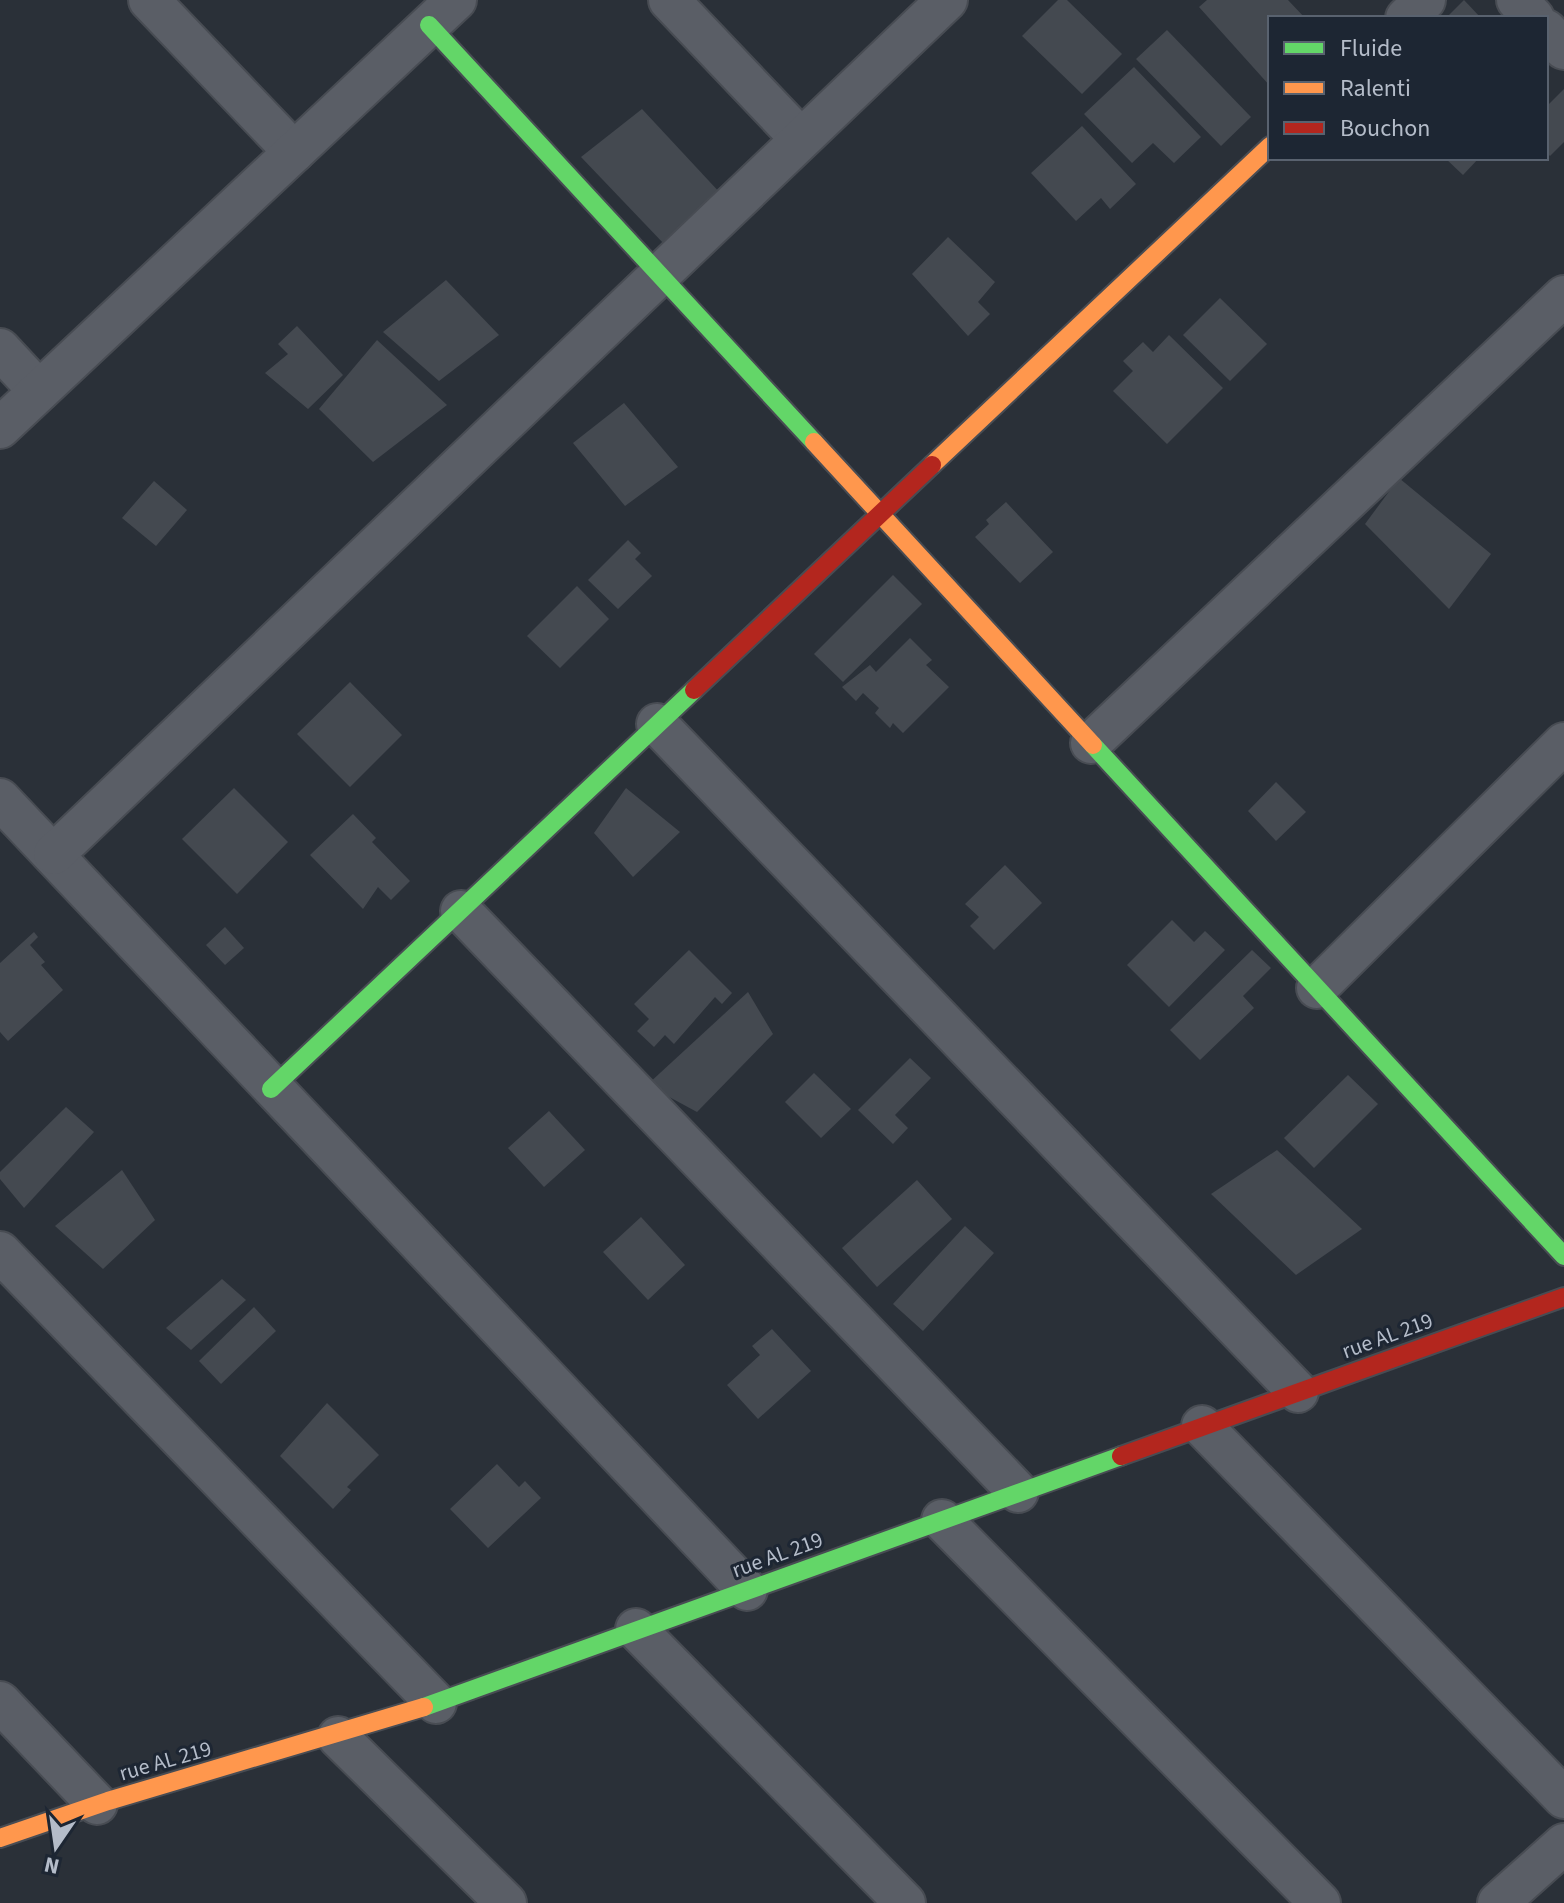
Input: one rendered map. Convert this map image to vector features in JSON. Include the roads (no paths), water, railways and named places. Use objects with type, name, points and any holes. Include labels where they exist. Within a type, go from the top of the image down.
[{"type":"street","points":[[149,0],[294,152]]},
{"type":"street","points":[[669,0],[801,139]]},
{"type":"street","points":[[54,854],[947,0]]},
{"type":"street","points":[[1408,16],[1425,0]]},
{"type":"street","points":[[1517,0],[1532,16]]},
{"type":"street","points":[[0,428],[443,13],[659,276],[1564,1256]]},
{"type":"street","points":[[1548,32],[1564,49]]},
{"type":"street","points":[[271,1089],[1268,148]]},
{"type":"street","points":[[1091,743],[1564,296]]},
{"type":"street","points":[[0,349],[39,391]]},
{"type":"street","points":[[657,724],[1298,1392]]},
{"type":"street","points":[[1317,988],[1564,743]]},
{"type":"street","points":[[0,799],[747,1590]]},
{"type":"street","points":[[461,911],[1018,1492]]},
{"type":"street","points":[[0,1252],[436,1703]]},
{"type":"street","name":"rue AL 219","points":[[0,1838],[97,1804],[338,1737],[1564,1297]]},
{"type":"street","points":[[1202,1426],[1564,1798]]},
{"type":"street","points":[[942,1520],[1320,1903]]},
{"type":"street","points":[[636,1629],[905,1903]]},
{"type":"street","points":[[0,1702],[97,1804]]},
{"type":"street","points":[[338,1737],[506,1903]]},
{"type":"street","points":[[1498,1903],[1564,1844]]}]
